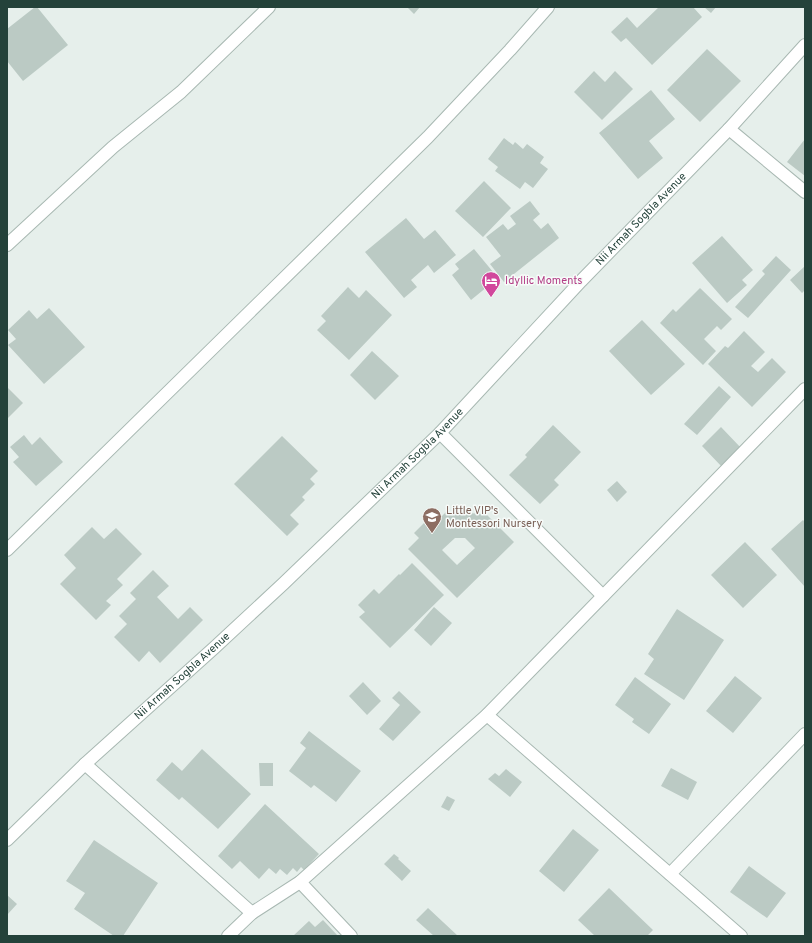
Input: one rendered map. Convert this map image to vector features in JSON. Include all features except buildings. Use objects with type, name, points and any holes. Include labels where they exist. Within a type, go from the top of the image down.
[{"type":"street","points":[[7,245],[113,148],[181,92],[269,7]]},
{"type":"street","points":[[7,550],[428,136],[510,50],[548,7]]},
{"type":"street","name":"Nii Armah Sogbla Avenue","points":[[7,840],[85,764],[283,584],[440,433],[581,281],[730,129],[805,46]]},
{"type":"street","points":[[730,129],[805,192]]},
{"type":"street","points":[[228,936],[252,913],[300,882],[487,715],[805,388]]},
{"type":"street","points":[[440,433],[603,596]]},
{"type":"street","points":[[487,715],[741,936]]},
{"type":"street","points":[[670,874],[805,734]]},
{"type":"street","points":[[85,764],[252,913]]},
{"type":"street","points":[[300,882],[351,936]]},
{"type":"place","name":"Idyllic Moments","points":[[491,298]]},
{"type":"place","name":"Little VIP's Montessori Nursery","points":[[432,534]]}]
